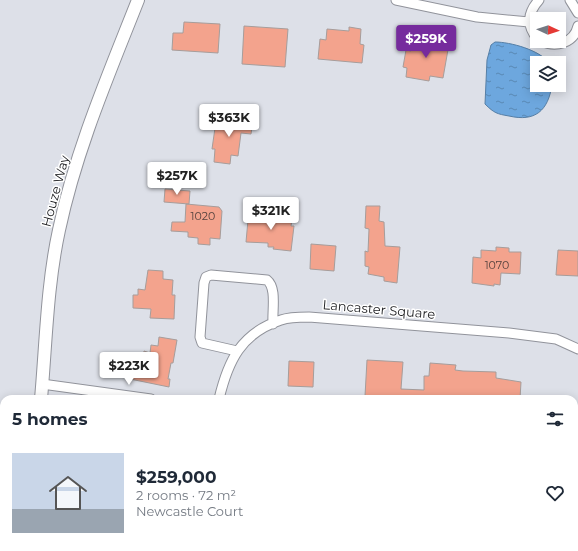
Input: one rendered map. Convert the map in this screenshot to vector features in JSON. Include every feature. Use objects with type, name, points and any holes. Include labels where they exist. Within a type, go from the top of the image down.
[{"type":"street","name":"Houze Way","points":[[41,395],[51,286],[58,232],[71,178],[90,123],[138,0]]},
{"type":"street","points":[[396,0],[477,17],[529,22]]},
{"type":"street","points":[[530,26],[530,14],[539,0]]},
{"type":"street","points":[[570,0],[578,13]]},
{"type":"street","points":[[566,42],[573,37],[578,26]]},
{"type":"street","points":[[237,351],[202,343],[200,337],[204,283],[206,278],[211,276],[267,280],[271,284],[273,291],[271,309],[273,324]]},
{"type":"street","name":"Lancaster Square","points":[[220,395],[224,376],[230,361],[243,342],[260,330],[282,319],[309,316],[509,333],[556,339],[578,348]]},
{"type":"street","points":[[42,384],[100,395]]},
{"type":"water","points":[[495,42],[508,43],[542,56],[530,56],[530,92],[550,92],[543,108],[533,116],[518,117],[499,114],[485,104],[487,60],[491,45]]},
{"type":"building","points":[[184,22],[220,24],[218,53],[172,50],[173,33],[183,33]]},
{"type":"building","points":[[244,26],[288,29],[285,67],[242,64]]},
{"type":"building","points":[[349,27],[361,29],[360,44],[364,45],[362,63],[318,59],[320,39],[326,40],[327,29],[349,31]]},
{"type":"building","points":[[413,37],[449,44],[443,78],[430,76],[429,81],[406,77],[407,68],[403,67],[406,50],[411,51]]},
{"type":"building","points":[[219,117],[253,121],[251,134],[241,133],[238,156],[231,155],[230,164],[214,162],[215,149],[212,149],[215,128],[218,128]]},
{"type":"building","points":[[165,189],[190,191],[189,204],[164,202]]},
{"type":"building","points":[[186,204],[219,207],[222,211],[220,239],[210,238],[210,245],[198,244],[198,238],[188,237],[188,232],[171,231],[172,222],[185,222]]},
{"type":"building","points":[[366,206],[380,206],[379,221],[384,222],[385,246],[400,247],[397,283],[384,281],[384,277],[368,274],[369,267],[365,266],[365,251],[368,252],[369,229],[365,228]]},
{"type":"building","points":[[254,209],[267,210],[268,214],[283,215],[283,219],[292,220],[291,226],[294,226],[291,251],[273,249],[274,247],[268,247],[268,243],[246,242],[248,220],[254,221]]},
{"type":"building","points":[[311,244],[336,246],[334,271],[310,269]]},
{"type":"building","points":[[496,247],[509,248],[509,252],[521,252],[520,274],[501,273],[500,285],[494,284],[494,286],[472,283],[473,257],[481,258],[481,250],[496,251]]},
{"type":"building","points":[[558,250],[578,251],[578,276],[556,275]]},
{"type":"building","points":[[148,270],[163,271],[163,279],[173,280],[172,295],[175,295],[174,319],[150,318],[151,309],[133,308],[133,295],[138,295],[138,289],[145,290]]},
{"type":"building","points":[[159,337],[177,340],[173,363],[171,363],[168,379],[170,379],[169,387],[130,379],[134,358],[143,359],[144,351],[150,353],[151,345],[158,346]]},
{"type":"building","points":[[367,360],[403,362],[401,389],[424,390],[424,376],[429,376],[430,363],[456,365],[455,370],[496,372],[496,378],[521,382],[520,395],[365,395]]},
{"type":"building","points":[[289,361],[314,362],[313,387],[288,386]]}]
